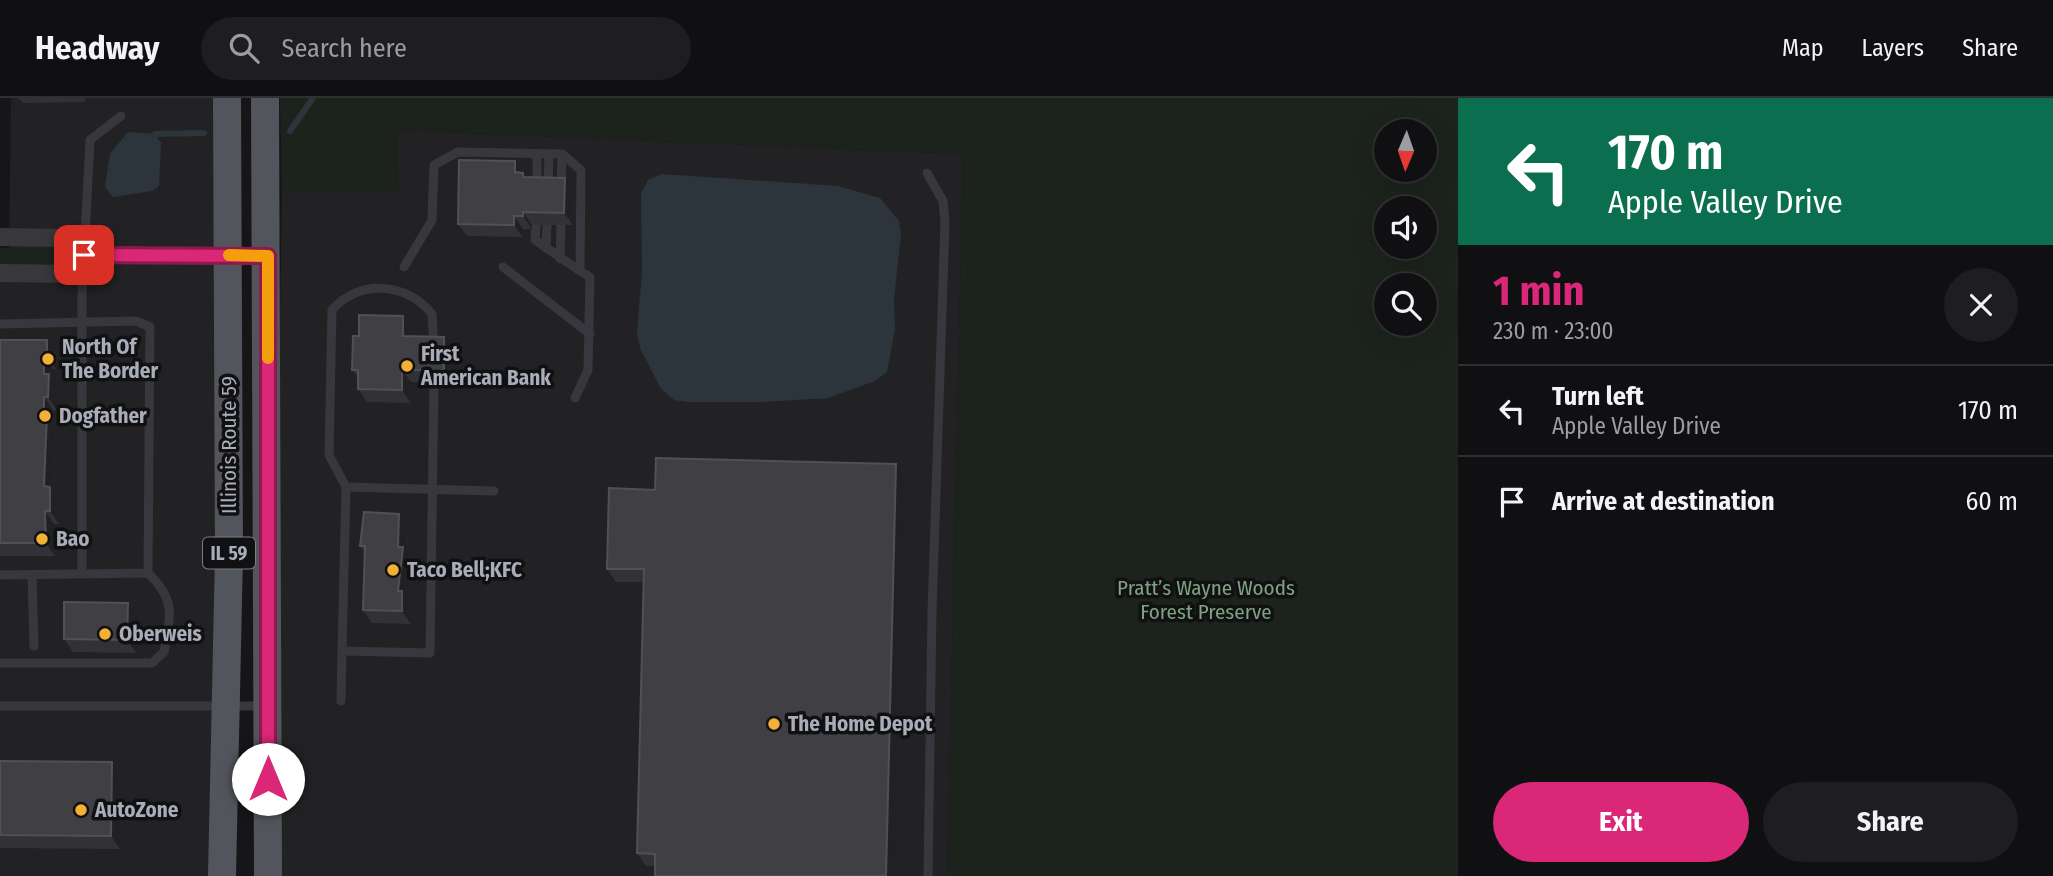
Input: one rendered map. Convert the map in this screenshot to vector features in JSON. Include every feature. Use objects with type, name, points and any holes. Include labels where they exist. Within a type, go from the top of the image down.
[{"type":"main road","name":"Illinois Route 59","points":[[222,876],[229,555],[227,98]]},
{"type":"main road","name":"Illinois Route 59","points":[[265,98],[268,256],[268,876]]},
{"type":"street","points":[[0,237],[59,238],[84,255],[268,256]]},
{"type":"street","points":[[0,273],[72,274],[84,255]]},
{"type":"lane","points":[[82,574],[81,321],[90,140],[121,116]]},
{"type":"lane","points":[[404,268],[432,220],[434,165],[458,152],[562,154],[581,170],[579,271]]},
{"type":"lane","points":[[537,154],[537,190]]},
{"type":"lane","points":[[548,190],[549,154]]},
{"type":"lane","points":[[561,190],[562,154]]},
{"type":"lane","points":[[927,173],[943,201],[945,222],[932,612],[928,876]]},
{"type":"lane","points":[[536,225],[535,240],[590,277],[588,370],[575,398]]},
{"type":"lane","points":[[546,248],[547,225]]},
{"type":"lane","points":[[560,259],[561,225]]},
{"type":"lane","points":[[503,267],[590,334]]},
{"type":"lane","points":[[341,701],[346,488],[329,455],[332,310],[348,294],[365,287],[395,291],[421,304],[432,314],[434,349]]},
{"type":"lane","points":[[0,324],[136,321],[150,327],[148,573],[164,589],[169,602],[164,652],[152,663],[0,663]]},
{"type":"lane","points":[[342,651],[430,653],[434,382]]},
{"type":"lane","points":[[346,488],[494,491]]},
{"type":"lane","points":[[0,575],[148,573]]},
{"type":"lane","points":[[32,574],[34,646]]},
{"type":"lane","points":[[0,706],[268,706]]},
{"type":"shaded area","points":[[11,98],[216,98],[219,259],[212,876],[0,876],[0,256],[9,255]]},
{"type":"shaded area","points":[[396,130],[963,154],[947,876],[271,876],[282,190],[398,191]]},
{"type":"shaded area","points":[[128,132],[155,134],[161,143],[159,186],[152,191],[113,197],[105,187],[110,154]]},
{"type":"shaded area","points":[[662,174],[838,186],[880,198],[899,221],[901,235],[894,299],[895,329],[887,372],[875,381],[828,398],[688,402],[674,400],[661,389],[640,348],[637,332],[642,271],[641,193],[648,180]]},
{"type":"green space","name":"Pratt’s Wayne Woods Forest Preserve","points":[[280,98],[1458,98],[1458,876],[947,876],[963,154],[396,130],[398,191],[282,190]]},
{"type":"green space","points":[[0,248],[65,249],[70,257],[64,264],[0,264]]},
{"type":"building","points":[[459,160],[515,161],[515,172],[523,173],[523,177],[565,178],[564,213],[523,212],[523,216],[514,216],[514,225],[458,224]]},
{"type":"building","name":"First American Bank","points":[[359,315],[403,316],[403,336],[444,337],[444,370],[402,370],[402,390],[358,389],[358,370],[352,370],[353,336],[359,336]]},
{"type":"building","points":[[0,340],[47,340],[44,374],[49,374],[48,397],[44,397],[44,414],[47,414],[44,486],[50,487],[50,511],[45,511],[46,543],[0,543]]},
{"type":"building","name":"The Home Depot","points":[[656,458],[896,464],[886,876],[655,876],[655,854],[637,853],[644,569],[607,569],[609,488],[655,490]]},
{"type":"building","name":"Taco Bell;KFC","points":[[364,512],[399,514],[398,547],[403,547],[398,591],[402,591],[402,611],[363,610],[365,546],[360,546]]},
{"type":"building","points":[[64,602],[128,603],[127,640],[64,639]]},
{"type":"building","points":[[0,761],[112,762],[111,836],[0,835]]},
{"type":"waterway","points":[[290,131],[313,98]]},
{"type":"waterway","points":[[155,134],[204,133]]},
{"type":"slow traffic","points":[[229,255],[268,256],[268,358]]},
{"type":"place","name":"North Of The Border","points":[[48,359]]},
{"type":"place","name":"First American Bank","points":[[407,366]]},
{"type":"place","name":"Dogfather","points":[[45,416]]},
{"type":"place","name":"Bao","points":[[42,539]]},
{"type":"place","name":"Taco Bell;KFC","points":[[393,570]]},
{"type":"place","name":"Oberweis","points":[[105,634]]},
{"type":"place","name":"The Home Depot","points":[[774,724]]},
{"type":"place","name":"AutoZone","points":[[81,810]]},
{"type":"route","points":[[84,255],[268,256],[268,779]]}]
